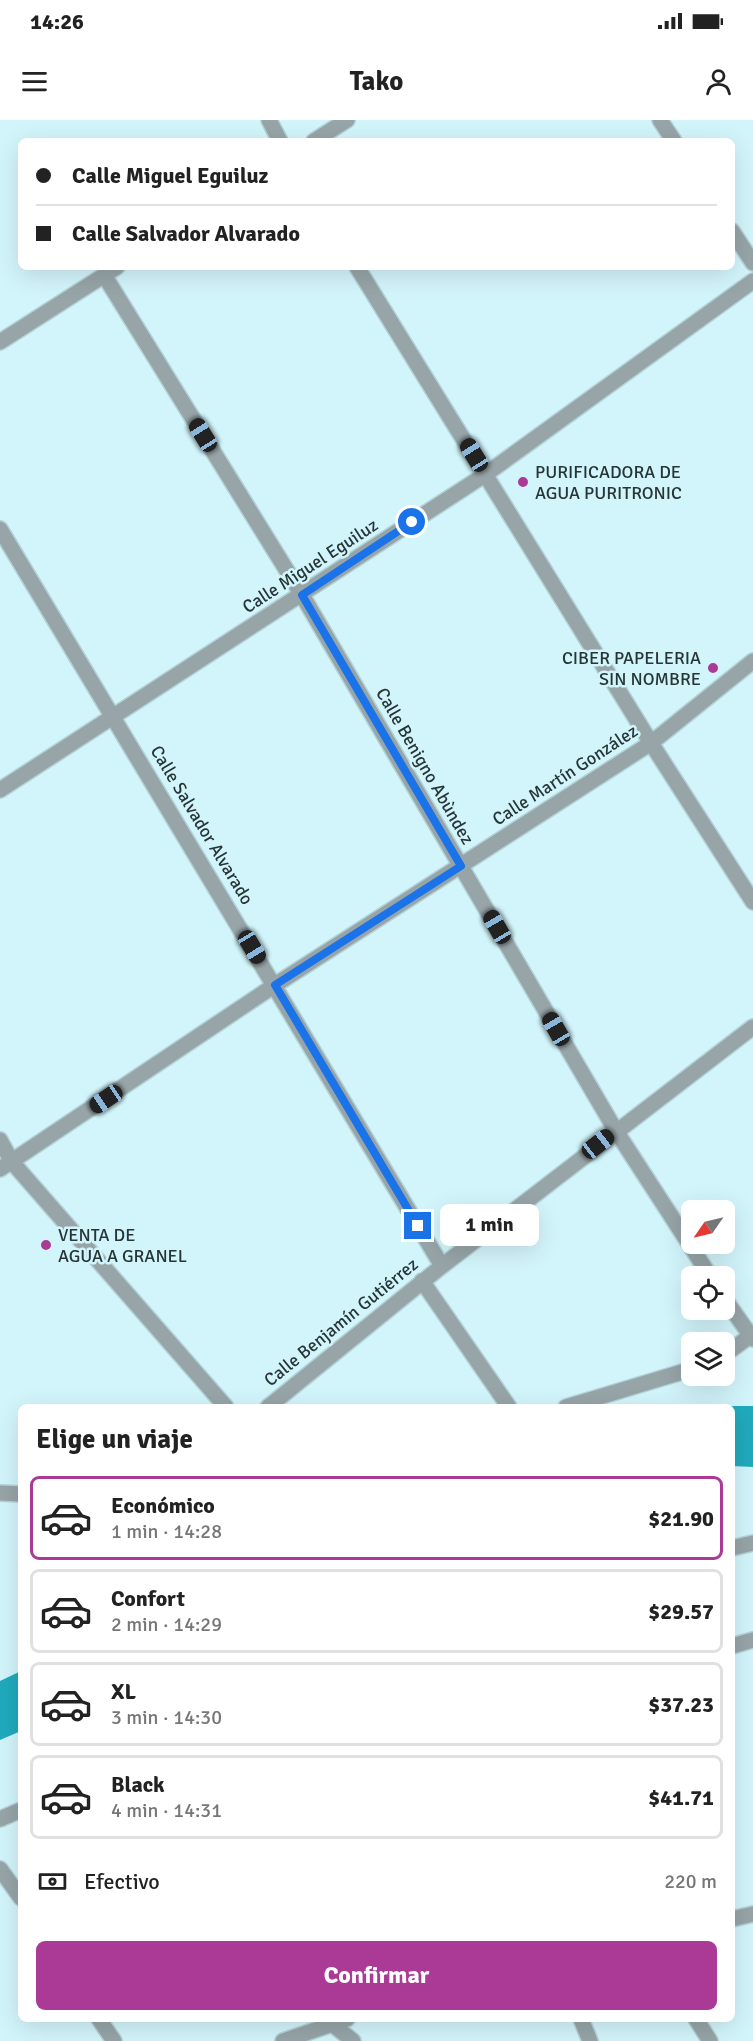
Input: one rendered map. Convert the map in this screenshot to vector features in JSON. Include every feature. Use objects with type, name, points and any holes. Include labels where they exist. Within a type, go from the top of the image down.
[{"type":"street","points":[[268,120],[278,138]]},
{"type":"street","points":[[319,138],[347,120]]},
{"type":"street","points":[[660,120],[672,138]]},
{"type":"street","points":[[735,236],[753,263]]},
{"type":"street","points":[[359,270],[651,743],[753,902]]},
{"type":"street","points":[[0,342],[111,271]]},
{"type":"street","name":"Calle Benigno Abùndez","points":[[111,271],[616,1131],[704,1266]]},
{"type":"street","name":"Calle Miguel Eguiluz","points":[[0,790],[486,474],[753,281]]},
{"type":"street","name":"Calle Salvador Alvarado","points":[[0,529],[442,1266]]},
{"type":"street","name":"Calle Martín González","points":[[6,1165],[275,985],[651,743],[753,661]]},
{"type":"street","name":"Calle Benjamín Gutiérrez","points":[[272,1404],[422,1281],[753,1027]]},
{"type":"street","points":[[0,1140],[6,1165],[223,1404]]},
{"type":"street","points":[[422,1281],[507,1404]]},
{"type":"street","points":[[735,1313],[752,1337],[735,1348]]},
{"type":"street","points":[[576,1404],[681,1372]]},
{"type":"street","points":[[0,1493],[18,1494]]},
{"type":"street","points":[[735,1547],[753,1543]]},
{"type":"street","points":[[735,1645],[753,1640]]},
{"type":"street","points":[[0,1818],[18,1811]]},
{"type":"street","points":[[0,1869],[18,1894]]},
{"type":"street","points":[[735,1918],[753,1914]]},
{"type":"street","points":[[101,2022],[114,2041]]},
{"type":"street","points":[[283,2041],[326,2022]]},
{"type":"street","points":[[329,2022],[353,2041]]},
{"type":"street","points":[[582,2022],[590,2041]]},
{"type":"street","points":[[698,2022],[710,2041]]},
{"type":"water","points":[[735,1406],[753,1406],[753,1467],[735,1466]]},
{"type":"water","points":[[18,1672],[18,1732],[0,1740],[0,1681]]},
{"type":"place","name":"PURIFICADORA DE AGUA PURITRONIC","points":[[523,482]]},
{"type":"place","name":"CIBER PAPELERIA SIN NOMBRE","points":[[713,668]]},
{"type":"place","name":"VENTA DE AGUA A GRANEL","points":[[46,1245]]},
{"type":"route","points":[[412,522],[302,595],[461,866],[275,985],[418,1226]]}]
